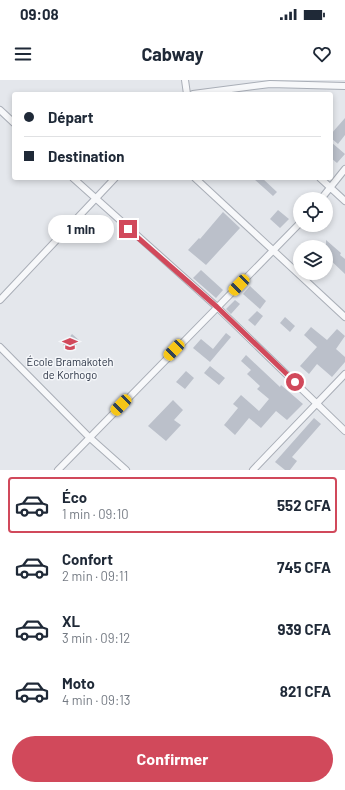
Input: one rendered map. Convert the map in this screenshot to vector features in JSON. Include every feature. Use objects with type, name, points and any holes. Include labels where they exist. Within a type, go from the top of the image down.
[{"type":"street","points":[[185,80],[187,92]]},
{"type":"street","points":[[205,92],[270,84],[345,86]]},
{"type":"street","points":[[224,89],[227,92]]},
{"type":"street","points":[[0,110],[12,121]]},
{"type":"street","points":[[327,192],[345,170]]},
{"type":"street","points":[[75,180],[217,307],[345,431]]},
{"type":"street","points":[[0,300],[113,180]]},
{"type":"street","points":[[197,180],[345,317]]},
{"type":"street","points":[[322,180],[345,201]]},
{"type":"street","points":[[58,470],[293,230]]},
{"type":"street","points":[[0,347],[89,437],[126,470]]},
{"type":"street","points":[[253,470],[345,374]]},
{"type":"building","points":[[345,118],[345,135],[338,144],[333,140],[333,132]]},
{"type":"building","points":[[333,144],[345,154],[337,163],[333,160]]},
{"type":"building","points":[[255,180],[264,180],[277,192],[273,196]]},
{"type":"building","points":[[278,210],[289,219],[280,228],[270,219]]},
{"type":"building","points":[[223,212],[240,228],[206,265],[188,250],[199,238],[200,239]]},
{"type":"building","points":[[333,246],[345,259],[345,274],[333,263]]},
{"type":"building","points":[[201,270],[223,290],[216,298],[193,278]]},
{"type":"building","points":[[250,286],[266,301],[260,309],[243,294]]},
{"type":"building","points":[[235,300],[240,304],[231,314],[226,309]]},
{"type":"building","points":[[257,311],[263,316],[255,326],[248,320]]},
{"type":"building","points":[[285,317],[295,326],[290,332],[280,323]]},
{"type":"building","points":[[311,327],[327,340],[337,329],[345,336],[336,349],[345,357],[345,362],[332,377],[317,364],[309,374],[300,366],[317,347],[304,335]]},
{"type":"building","points":[[226,333],[231,337],[210,362],[193,348],[201,339],[213,349]]},
{"type":"building","points":[[72,334],[80,341],[70,351],[63,345]]},
{"type":"building","points":[[246,355],[280,387],[281,385],[303,404],[287,420],[276,411],[261,428],[249,418],[235,435],[224,425],[238,408],[233,404],[241,395],[259,411],[269,399],[257,389],[260,386],[247,374],[251,370],[241,361]]},
{"type":"building","points":[[210,366],[225,378],[219,385],[204,373]]},
{"type":"building","points":[[186,371],[194,378],[185,389],[176,382]]},
{"type":"building","points":[[173,400],[183,410],[174,420],[181,425],[166,441],[148,426]]},
{"type":"building","points":[[314,418],[321,424],[292,457],[297,461],[290,470],[285,470],[275,462]]},
{"type":"place","name":"École Bramakoteh de Korhogo","points":[[70,344]]},
{"type":"route","points":[[128,229],[217,307],[295,382]]}]
